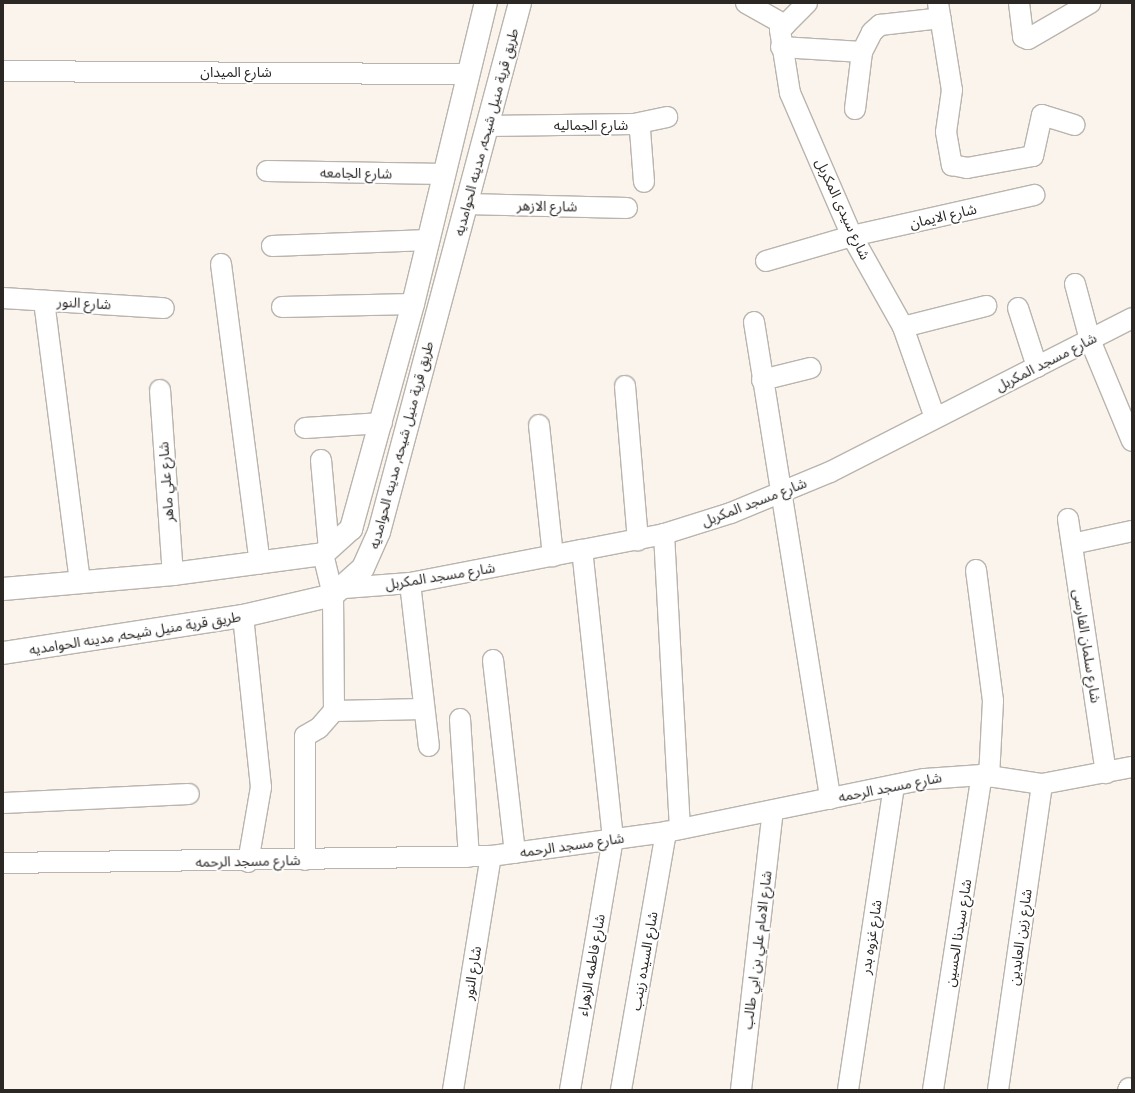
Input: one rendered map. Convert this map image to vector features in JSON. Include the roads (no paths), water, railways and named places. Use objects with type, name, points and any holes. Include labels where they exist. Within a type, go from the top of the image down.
[{"type":"main road","name":"طريق قرية منيل شيحه, مدينه الحوامديه","points":[[331,573],[357,516],[446,174],[468,74],[486,3]]},
{"type":"main road","name":"طريق قرية منيل شيحه, مدينه الحوامديه","points":[[3,653],[243,616],[373,551],[520,3]]},
{"type":"main road","points":[[3,589],[173,574],[260,563],[331,573]]},
{"type":"street","points":[[746,3],[785,25],[807,3]]},
{"type":"street","points":[[1019,3],[1023,37],[1028,39],[1090,3]]},
{"type":"street","points":[[855,109],[862,52],[880,26],[943,8],[952,90],[946,132],[952,165],[967,168],[1030,158],[1035,153],[1042,115],[1074,125]]},
{"type":"street","name":"شارع سيدى المكربل","points":[[785,25],[780,30],[781,47],[790,92],[852,236],[903,327],[935,418]]},
{"type":"street","points":[[781,47],[862,52]]},
{"type":"street","name":"شارع الميدان","points":[[3,71],[468,74]]},
{"type":"street","points":[[634,124],[667,117]]},
{"type":"street","name":"شارع الجماليه","points":[[487,126],[634,124],[640,130],[644,182]]},
{"type":"street","name":"شارع الجامعه","points":[[267,171],[446,174]]},
{"type":"street","name":"شارع الايمان","points":[[766,261],[852,236],[1034,195]]},
{"type":"street","name":"شارع الازهر","points":[[466,204],[627,208]]},
{"type":"street","points":[[272,246],[429,240]]},
{"type":"street","points":[[221,264],[260,563]]},
{"type":"street","points":[[1075,284],[1090,340],[1132,441]]},
{"type":"street","name":"شارع النور","points":[[3,298],[164,308]]},
{"type":"street","points":[[44,301],[80,582]]},
{"type":"street","points":[[282,307],[413,304]]},
{"type":"street","points":[[903,327],[986,306]]},
{"type":"street","points":[[1018,308],[1037,367]]},
{"type":"street","name":"شارع مسجد المكربل","points":[[331,573],[410,583],[664,534],[830,472],[1132,318]]},
{"type":"street","points":[[754,322],[779,492],[830,799]]},
{"type":"street","points":[[762,380],[811,368]]},
{"type":"street","points":[[625,386],[638,540]]},
{"type":"street","name":"شارع علي ماهر","points":[[160,390],[173,574]]},
{"type":"street","points":[[305,428],[382,422]]},
{"type":"street","points":[[539,425],[553,556]]},
{"type":"street","points":[[305,860],[304,741],[305,736],[319,728],[334,711],[331,573],[320,460]]},
{"type":"street","name":"شارع سلمان الفارسى","points":[[1068,519],[1106,773]]},
{"type":"street","points":[[1072,544],[1132,531]]},
{"type":"street","name":"شارع السيده زينب","points":[[621,1090],[673,831],[664,534]]},
{"type":"street","name":"شارع فاطمه الزهراء","points":[[570,1090],[613,839],[582,550]]},
{"type":"street","name":"شارع سيدنا الحسين","points":[[933,1090],[986,776],[993,701],[976,570]]},
{"type":"street","points":[[410,583],[429,746]]},
{"type":"street","points":[[243,616],[261,787],[248,862]]},
{"type":"street","points":[[493,660],[515,853]]},
{"type":"street","points":[[334,711],[424,709]]},
{"type":"street","points":[[460,719],[469,857]]},
{"type":"street","name":"شارع مسجد الرحمه","points":[[3,863],[248,862],[491,856],[673,831],[894,785],[986,776],[1042,784],[1106,773],[1132,766]]},
{"type":"street","name":"شارع زين العابدين","points":[[998,1090],[1042,784]]},
{"type":"street","name":"شارع غزوه بدر","points":[[848,1090],[894,785]]},
{"type":"street","points":[[3,803],[189,794]]},
{"type":"street","name":"شارع الامام علي بن ابي طالب","points":[[740,1090],[773,811]]},
{"type":"street","name":"شارع النور","points":[[453,1090],[491,856]]}]
